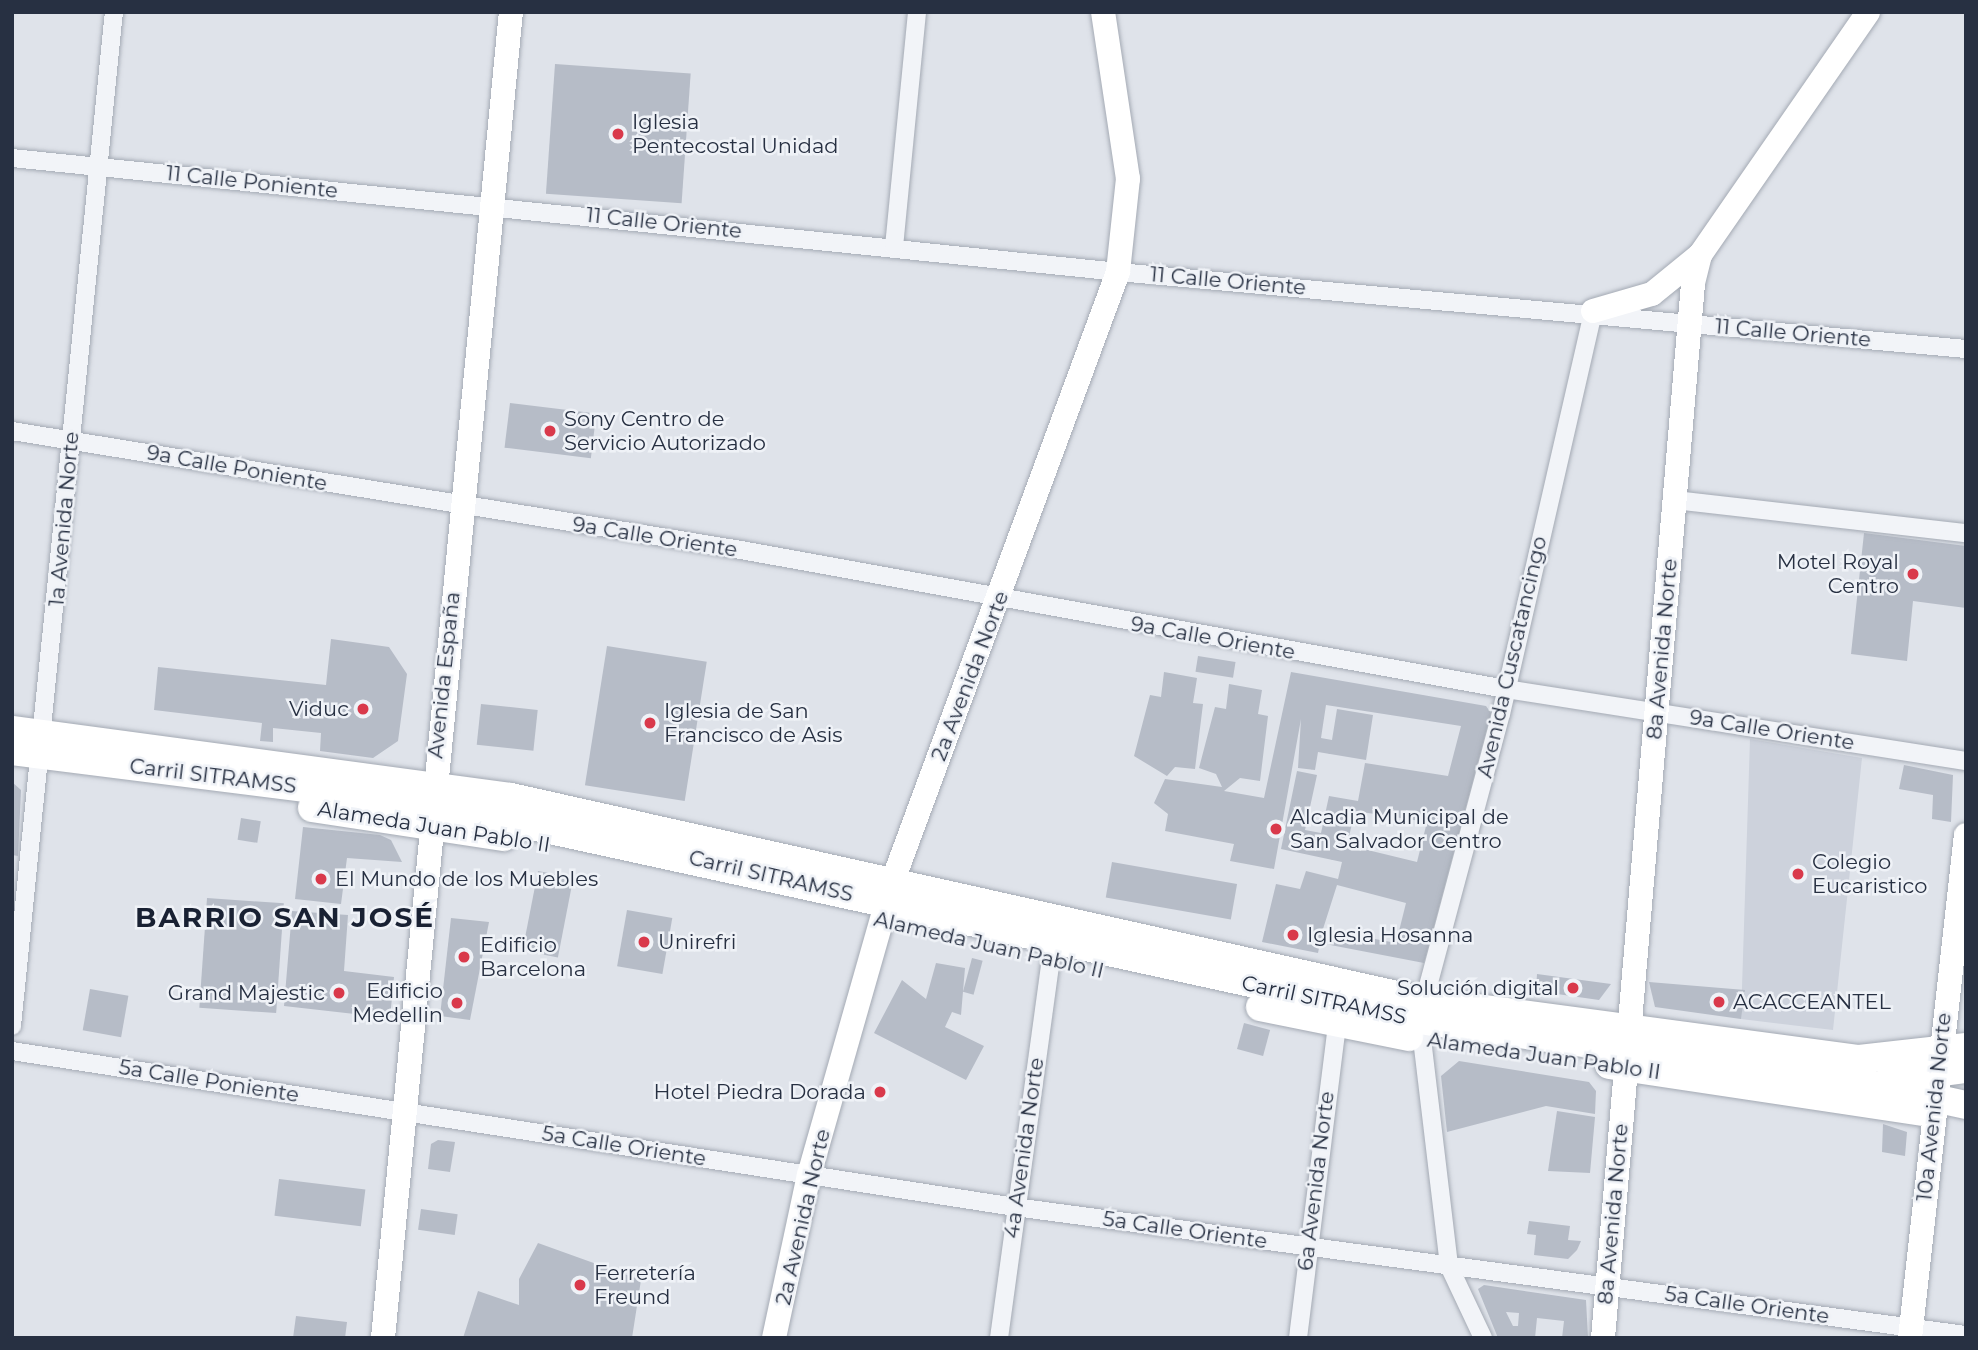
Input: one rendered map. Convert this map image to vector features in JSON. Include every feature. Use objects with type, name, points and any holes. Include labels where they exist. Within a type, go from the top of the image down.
[{"type":"main road","name":"Avenida España","points":[[383,1338],[431,804],[511,12]]},
{"type":"main road","name":"2a Avenida Norte","points":[[774,1338],[810,1175],[886,902],[1118,272],[1128,179],[1103,12]]},
{"type":"main road","name":"8a Avenida Norte","points":[[1603,1338],[1626,1047],[1658,711],[1687,323],[1700,255],[1868,12]]},
{"type":"main road","points":[[1592,311],[1652,294],[1700,255]]},
{"type":"main road","points":[[12,730],[43,753],[12,767]]},
{"type":"main road","name":"Carril SITRAMSS","points":[[12,751],[431,804],[1420,1020],[1856,1081],[1942,1076],[1966,1069]]},
{"type":"main road","name":"10a Avenida Norte","points":[[1910,1333],[1942,1076],[1966,835]]},
{"type":"main road","name":"Alameda Juan Pablo II","points":[[886,902],[1051,959],[1337,1024],[1422,1039],[1859,1059],[1942,1076],[1966,1120]]},
{"type":"main road","name":"Alameda Juan Pablo II","points":[[886,902],[1424,1001],[1626,1047],[1942,1076]]},
{"type":"main road","name":"Carril SITRAMSS","points":[[1942,1076],[1966,1105]]},
{"type":"street","name":"1a Avenida Norte","points":[[12,1026],[43,753],[70,439],[114,12]]},
{"type":"street","points":[[894,247],[917,12]]},
{"type":"street","name":"11 Calle Poniente","points":[[12,158],[491,206]]},
{"type":"street","name":"11 Calle Oriente","points":[[491,206],[1118,272],[1592,311],[1687,323],[1966,349]]},
{"type":"street","name":"Avenida Cuscatancingo","points":[[1424,1001],[1506,689],[1592,311]]},
{"type":"street","name":"9a Calle Poniente","points":[[12,431],[461,507]]},
{"type":"street","points":[[1675,500],[1966,533]]},
{"type":"street","name":"9a Calle Oriente","points":[[461,507],[1000,597],[1506,689],[1966,761]]},
{"type":"street","name":"4a Avenida Norte","points":[[999,1338],[1051,959]]},
{"type":"street","name":"6a Avenida Norte","points":[[1298,1338],[1306,1247],[1337,1024]]},
{"type":"street","points":[[1422,1039],[1449,1266],[1483,1338]]},
{"type":"street","name":"5a Calle Poniente","points":[[12,1051],[405,1111]]},
{"type":"street","name":"5a Calle Oriente","points":[[405,1111],[1015,1206],[1306,1247],[1607,1285],[1910,1333],[1966,1335]]},
{"type":"shaded area","name":"Colegio Eucaristico","points":[[1750,739],[1862,758],[1833,1030],[1741,1019]]},
{"type":"building","name":"Iglesia Pentecostal Unidad","points":[[555,64],[691,73],[682,203],[546,194]]},
{"type":"building","name":"Sony Centro de Servicio Autorizado","points":[[510,403],[596,414],[591,458],[505,448]]},
{"type":"building","name":"Motel Royal Centro","points":[[1864,533],[1966,546],[1966,608],[1913,601],[1907,661],[1851,654]]},
{"type":"building","points":[[331,639],[389,647],[407,674],[398,741],[373,758],[320,751],[321,733],[273,728],[273,742],[260,741],[262,723],[154,710],[158,667],[326,685]]},
{"type":"building","name":"Iglesia de San Francisco de Asis","points":[[607,646],[707,662],[685,801],[585,785]]},
{"type":"building","points":[[1198,656],[1236,662],[1233,678],[1195,672]]},
{"type":"building","points":[[1164,672],[1197,678],[1193,703],[1203,704],[1195,769],[1175,767],[1167,776],[1134,756],[1150,695],[1161,697]]},
{"type":"building","points":[[1291,672],[1486,706],[1491,713],[1424,963],[1320,943],[1318,953],[1262,942],[1276,884],[1300,889],[1306,871],[1338,879],[1342,862],[1281,849],[1297,771],[1317,775],[1305,830],[1321,833],[1329,796],[1358,801],[1365,763],[1448,776],[1461,726],[1326,705],[1321,738],[1332,740],[1337,709],[1373,715],[1366,760],[1318,752],[1315,770],[1298,768],[1301,719],[1274,869],[1230,861],[1234,844],[1165,831],[1168,814],[1154,803],[1165,779],[1222,787],[1216,774],[1199,768],[1215,707],[1226,709],[1229,684],[1262,690],[1258,714],[1268,716],[1260,781],[1240,778],[1224,791],[1264,798]],"holes":[[[1355,811],[1427,822],[1417,862],[1347,845]],[[1337,885],[1406,903],[1396,943],[1323,929]]]},
{"type":"building","points":[[481,704],[538,710],[533,751],[477,745]]},
{"type":"building","points":[[1904,765],[1953,775],[1951,822],[1932,819],[1933,795],[1899,789]]},
{"type":"building","points":[[12,782],[21,790],[18,856],[12,855]]},
{"type":"building","points":[[241,818],[261,821],[257,843],[238,840]]},
{"type":"building","name":"El Mundo de los Muebles","points":[[303,827],[380,835],[391,840],[402,862],[347,858],[341,904],[295,899]]},
{"type":"building","points":[[1112,862],[1237,884],[1231,920],[1106,897]]},
{"type":"building","points":[[538,871],[573,878],[558,957],[523,951]]},
{"type":"building","points":[[207,898],[284,903],[276,1013],[199,1008]]},
{"type":"building","name":"Unirefri","points":[[627,910],[672,918],[662,974],[617,966]]},
{"type":"building","points":[[292,911],[348,915],[344,971],[394,977],[390,1018],[284,1006]]},
{"type":"building","points":[[451,918],[489,922],[470,1020],[440,1016]]},
{"type":"building","points":[[972,958],[983,961],[974,995],[963,992]]},
{"type":"building","points":[[936,963],[965,968],[961,1015],[952,1012],[945,1027],[984,1046],[966,1080],[874,1033],[902,980],[926,999]]},
{"type":"building","name":"Solución digital","points":[[1537,974],[1611,984],[1599,1000],[1536,991]]},
{"type":"building","points":[[1649,982],[1745,990],[1741,1019],[1655,1007]]},
{"type":"building","points":[[90,989],[128,996],[121,1037],[83,1030]]},
{"type":"building","points":[[1244,1023],[1270,1030],[1263,1056],[1237,1049]]},
{"type":"building","points":[[1459,1061],[1589,1082],[1596,1091],[1595,1114],[1546,1106],[1447,1132],[1441,1076]]},
{"type":"building","points":[[1557,1111],[1595,1117],[1590,1173],[1548,1171]]},
{"type":"building","points":[[1883,1124],[1907,1132],[1905,1156],[1882,1152]]},
{"type":"building","points":[[438,1140],[455,1142],[450,1172],[428,1169],[431,1144]]},
{"type":"building","points":[[279,1179],[365,1190],[361,1226],[274,1216]]},
{"type":"building","points":[[421,1209],[458,1214],[455,1235],[418,1230]]},
{"type":"building","points":[[1529,1221],[1570,1226],[1568,1240],[1581,1241],[1577,1250],[1568,1259],[1534,1255],[1536,1235],[1527,1234]]},
{"type":"building","name":"Ferretería Freund","points":[[538,1243],[641,1280],[632,1338],[463,1338],[478,1291],[519,1305],[519,1279]]},
{"type":"building","points":[[1484,1285],[1586,1300],[1588,1338],[1562,1338],[1564,1321],[1537,1318],[1535,1338],[1498,1338],[1478,1289]],"holes":[[[1506,1312],[1519,1313],[1518,1326],[1513,1326]]]},
{"type":"building","points":[[296,1316],[347,1322],[345,1338],[293,1338]]},
{"type":"place","name":"Iglesia Pentecostal Unidad","points":[[618,134]]},
{"type":"place","name":"Sony Centro de Servicio Autorizado","points":[[550,431]]},
{"type":"place","name":"Motel Royal Centro","points":[[1913,574]]},
{"type":"place","name":"Viduc","points":[[363,709]]},
{"type":"place","name":"Iglesia de San Francisco de Asis","points":[[650,723]]},
{"type":"place","name":"Alcadia Municipal de San Salvador Centro","points":[[1276,829]]},
{"type":"place","name":"Colegio Eucaristico","points":[[1798,874]]},
{"type":"place","name":"El Mundo de los Muebles","points":[[321,879]]},
{"type":"place","name":"Iglesia Hosanna","points":[[1293,935]]},
{"type":"place","name":"Unirefri","points":[[644,942]]},
{"type":"place","name":"Edificio Barcelona","points":[[464,957]]},
{"type":"place","name":"Solución digital","points":[[1573,988]]},
{"type":"place","name":"Grand Majestic","points":[[339,993]]},
{"type":"place","name":"ACACCEANTEL","points":[[1719,1002]]},
{"type":"place","name":"Edificio Medellin","points":[[457,1003]]},
{"type":"place","name":"Hotel Piedra Dorada","points":[[880,1092]]},
{"type":"place","name":"Ferretería Freund","points":[[580,1285]]},
{"type":"district","name":"BARRIO SAN JOSÉ","points":[[285,917]]}]
